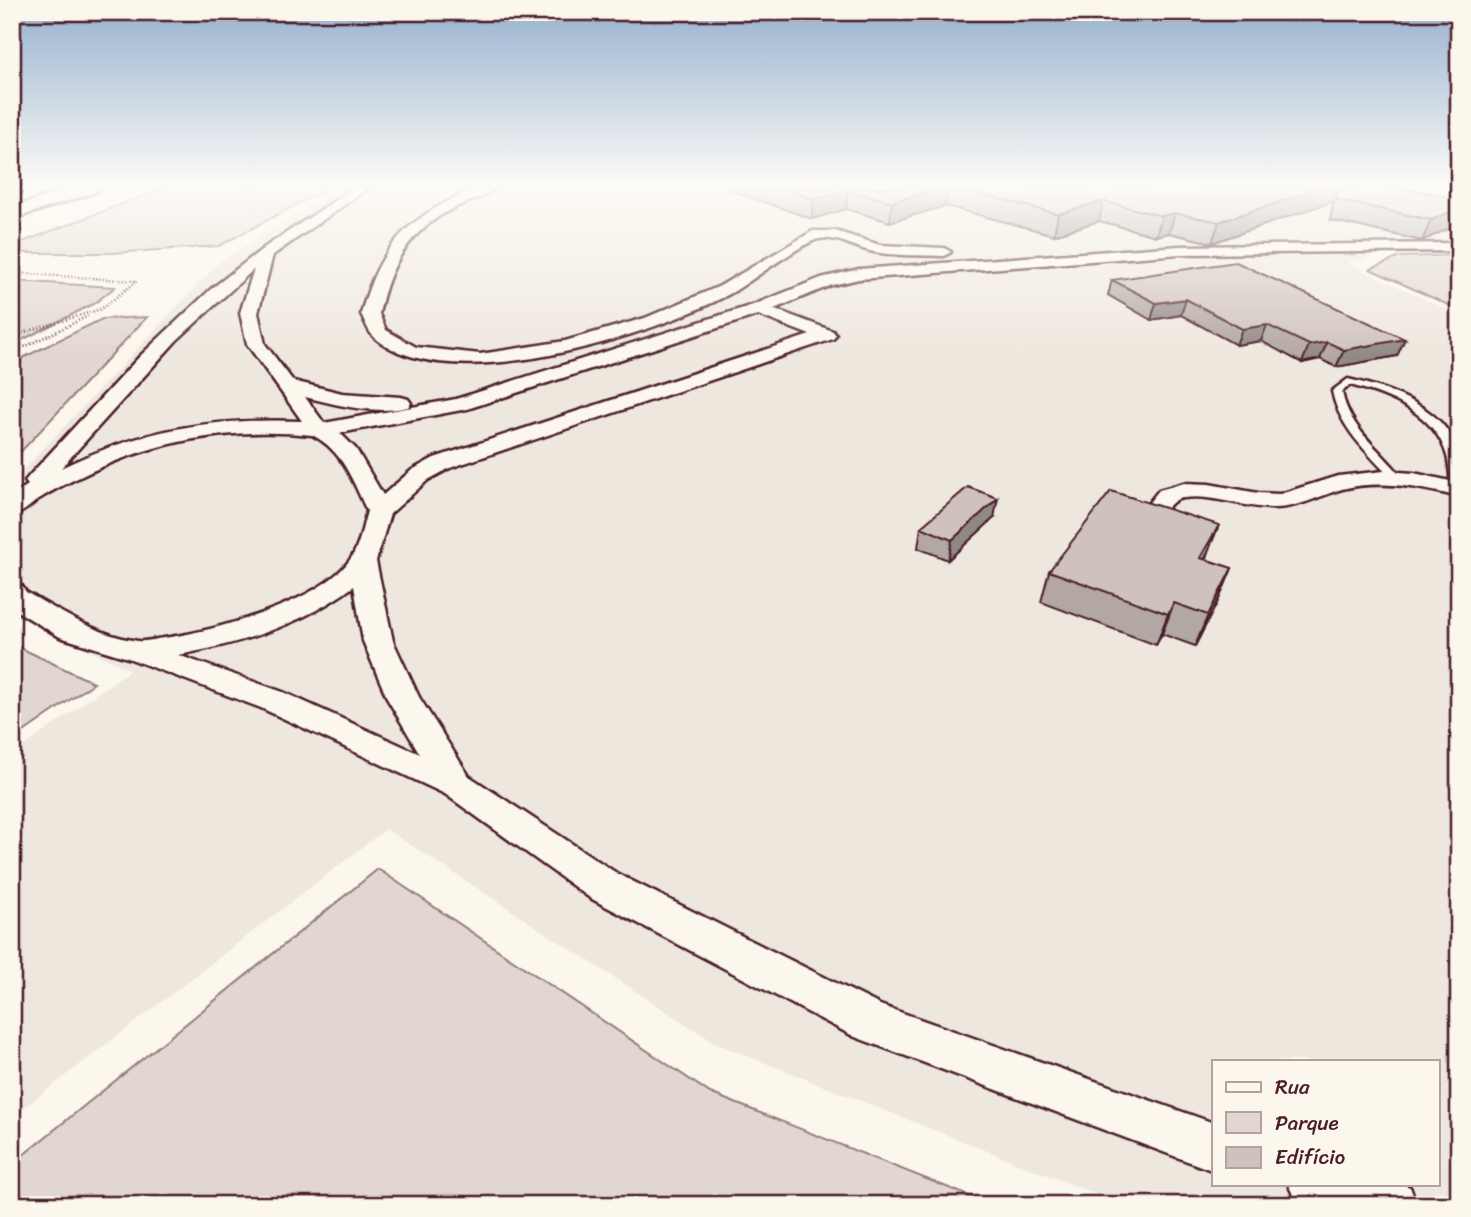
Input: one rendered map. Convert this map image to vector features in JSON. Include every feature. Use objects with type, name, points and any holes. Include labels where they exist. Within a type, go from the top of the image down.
[{"type":"street","points":[[17,503],[170,338],[218,291],[282,244]]},
{"type":"street","points":[[398,244],[388,253],[373,299],[370,314],[379,333],[411,352],[443,358],[480,360],[567,346],[652,322],[726,289],[798,244]]},
{"type":"street","points":[[859,244],[897,251],[1113,255]]},
{"type":"street","points":[[17,503],[100,457],[167,435],[240,426],[319,429],[460,405],[759,309],[827,281],[859,274],[1180,250],[1459,247]]},
{"type":"street","points":[[266,255],[249,313],[256,344],[319,429],[337,441],[358,467],[379,511]]},
{"type":"street","points":[[138,651],[201,643],[248,631],[323,594],[343,581],[363,561],[379,511],[421,475],[442,463],[827,335],[759,309]]},
{"type":"street","points":[[285,385],[326,398],[367,404],[442,401],[501,392]]},
{"type":"street","points":[[1150,516],[1167,494],[1185,490],[1207,490],[1271,501],[1288,500],[1340,483],[1396,477],[1434,482],[1458,489]]},
{"type":"street","points":[[363,561],[378,641],[404,700],[457,785]]},
{"type":"street","points":[[12,592],[14,597],[70,630],[138,651],[272,700],[457,785],[604,886],[870,1022],[1212,1146]]},
{"type":"street","points":[[1321,1186],[1392,1205]]},
{"type":"lane","points":[[1396,477],[1352,427],[1338,404],[1337,391],[1348,382],[1393,393],[1437,428],[1451,451],[1458,489]]},
{"type":"path","points":[[12,274],[137,281],[102,309],[12,353]]},
{"type":"path","points":[[12,336],[102,309]]},
{"type":"shaded area","points":[[248,244],[1459,244],[1459,251],[1392,251],[1347,263],[1459,315],[1459,1205],[1123,1205],[715,1043],[386,829],[12,1117],[12,755],[130,670],[12,614],[12,482],[220,261]]},
{"type":"green space","points":[[18,244],[223,244],[113,253],[12,253],[12,246]]},
{"type":"green space","points":[[1459,255],[1459,310],[1370,269],[1400,257]]},
{"type":"green space","points":[[12,281],[115,287],[95,303],[12,345]]},
{"type":"green space","points":[[147,317],[12,461],[12,363],[102,319]]},
{"type":"green space","points":[[12,644],[94,683],[12,740]]},
{"type":"green space","points":[[378,869],[710,1093],[992,1205],[12,1205],[12,1164]]},
{"type":"building","points":[[1236,262],[1405,339],[1344,350],[1327,342],[1309,345],[1267,325],[1242,329],[1186,299],[1156,303],[1112,280]]},
{"type":"building","points":[[968,487],[998,498],[952,540],[921,527]]},
{"type":"building","points":[[1111,491],[1219,525],[1200,558],[1232,568],[1208,615],[1174,603],[1168,614],[1049,571]]}]
